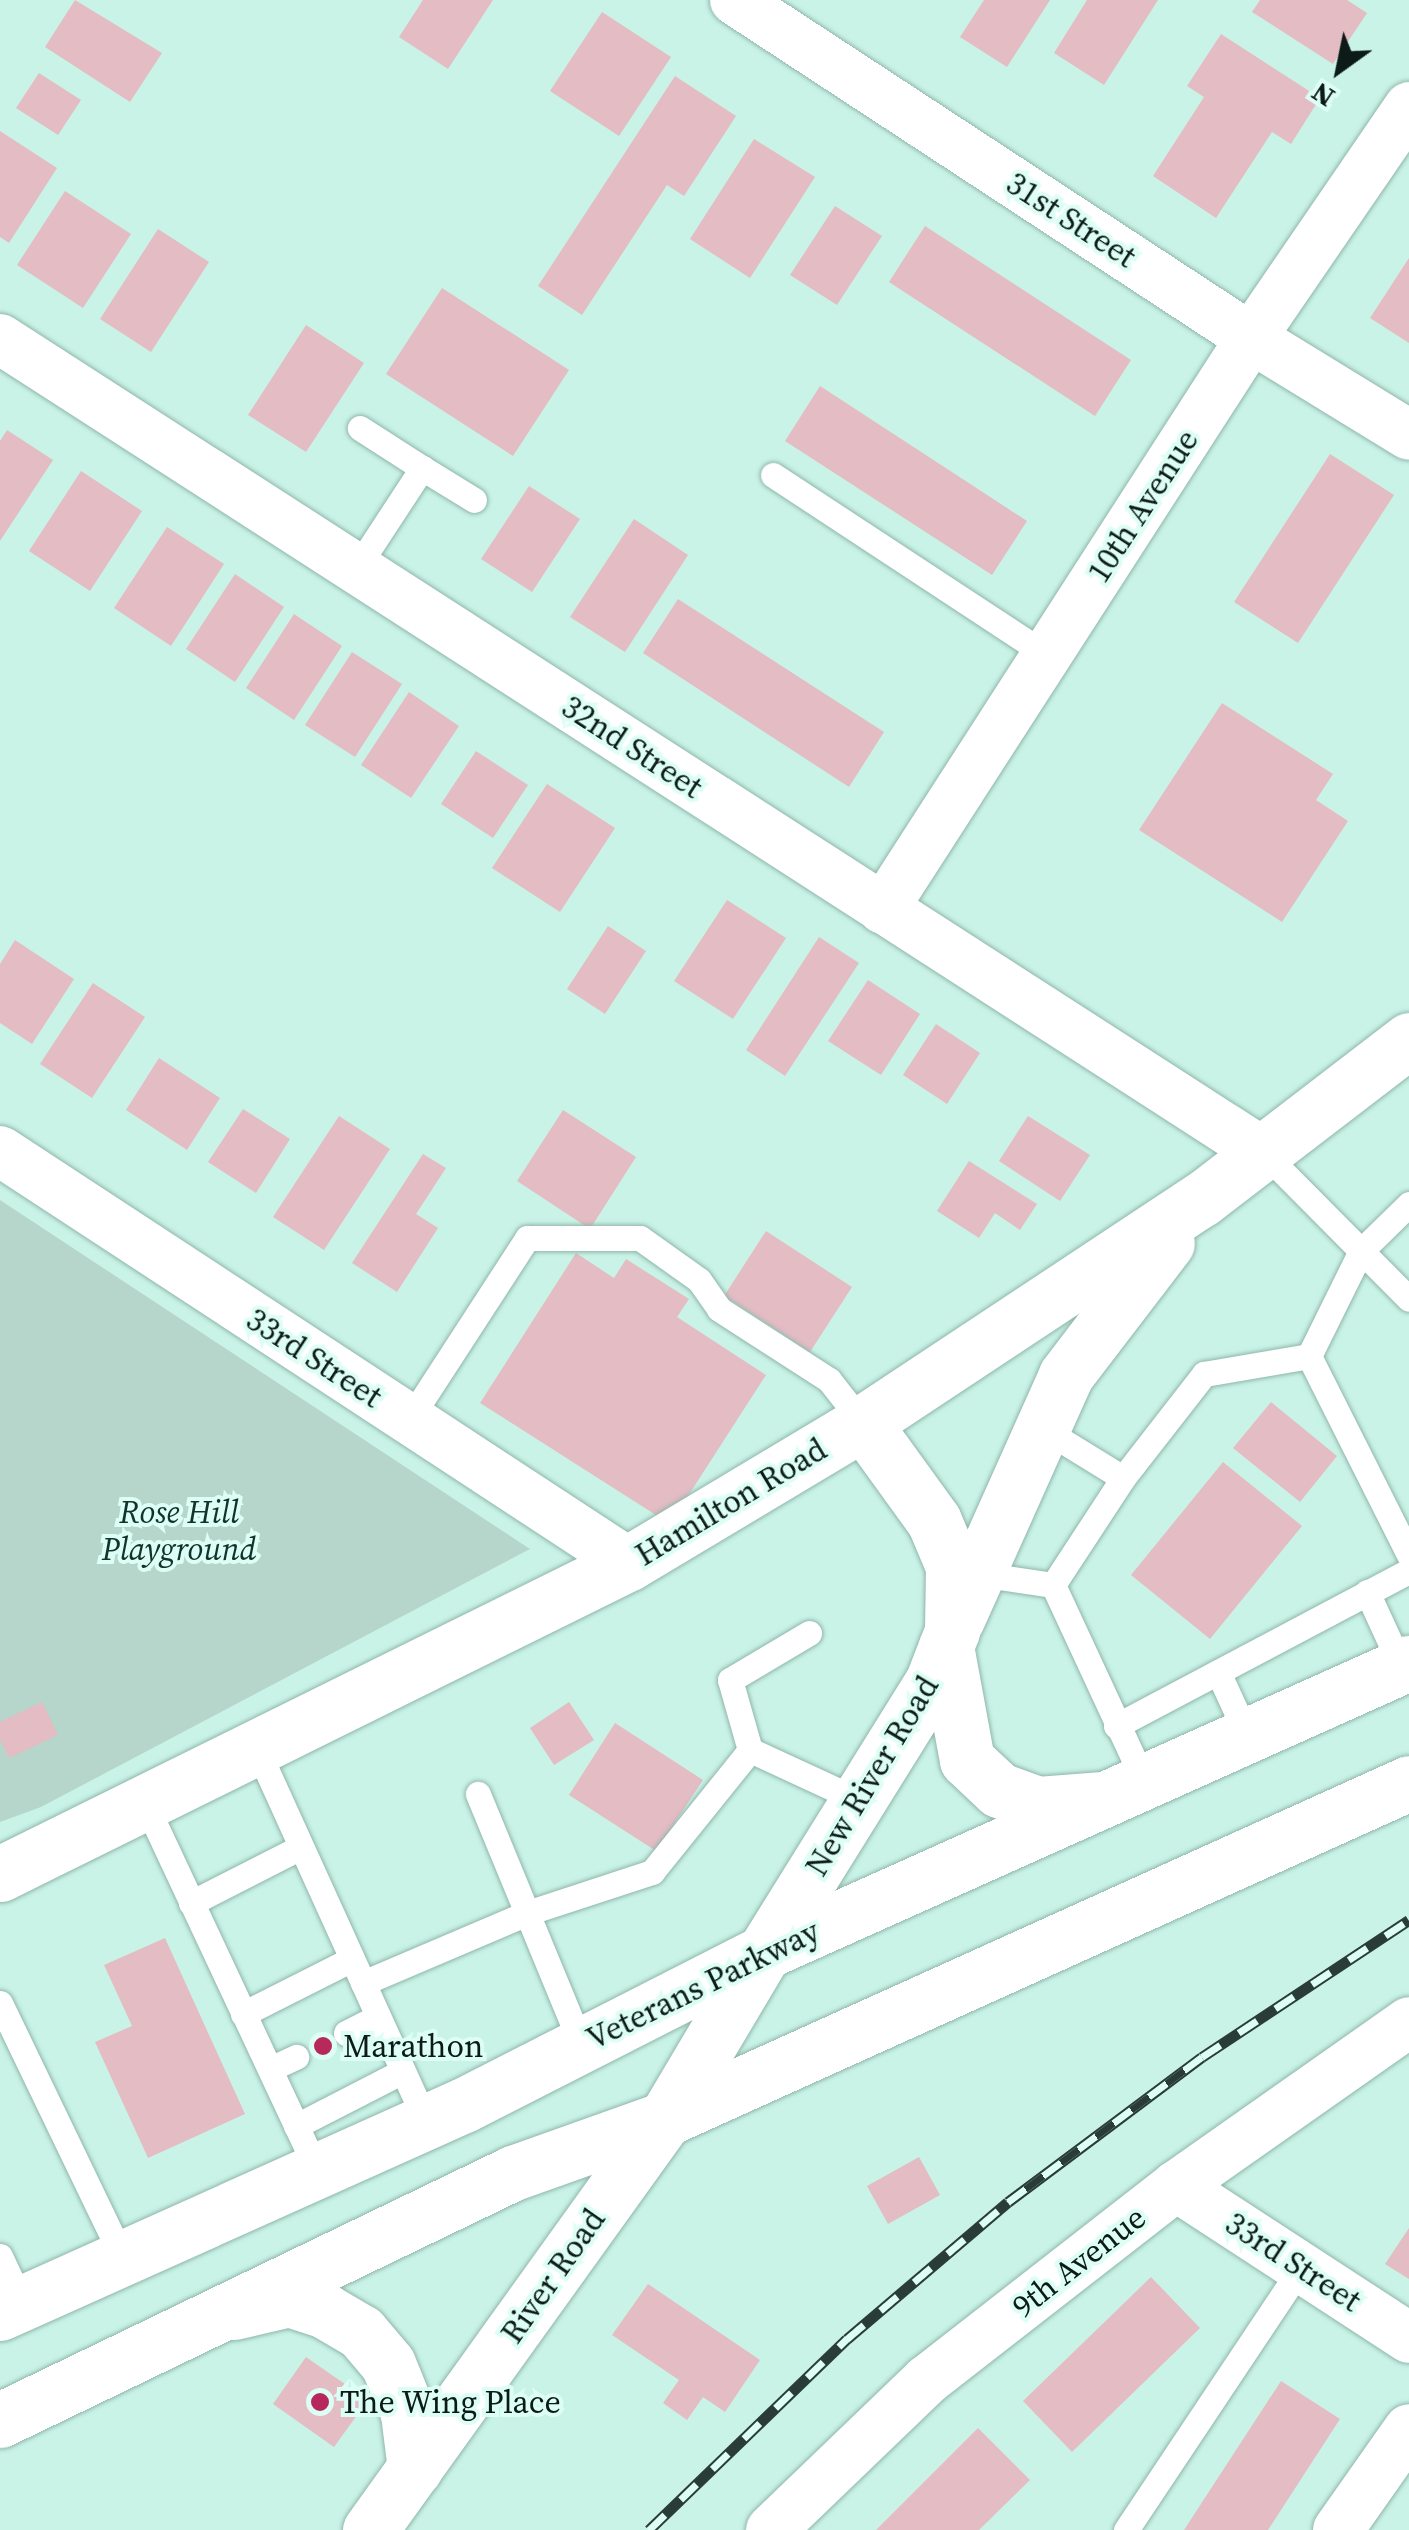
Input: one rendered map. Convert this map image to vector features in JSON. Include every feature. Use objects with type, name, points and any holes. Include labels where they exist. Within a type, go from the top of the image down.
[{"type":"main road","name":"Hamilton Road","points":[[0,1874],[629,1563],[863,1423],[1202,1199],[1409,1040]]},
{"type":"main road","points":[[1124,1790],[1038,1804],[999,1790],[967,1760],[949,1638],[1066,1376],[1111,1311],[1202,1199]]},
{"type":"main road","name":"New River Road","points":[[664,2118],[933,1680],[949,1638],[953,1566],[934,1521],[863,1423]]},
{"type":"main road","name":"Veterans Parkway","points":[[7,2291],[122,2257],[307,2148],[426,2122],[764,1952],[1405,1664]]},
{"type":"main road","points":[[0,2420],[513,2173],[664,2118],[1409,1784]]},
{"type":"main road","name":"River Road","points":[[370,2530],[664,2118]]},
{"type":"main road","points":[[216,2316],[289,2299],[324,2311],[361,2332],[388,2364],[408,2413],[415,2468]]},
{"type":"street","name":"31st Street","points":[[735,0],[1251,338],[1409,435]]},
{"type":"street","name":"10th Avenue","points":[[882,909],[1251,338],[1409,107]]},
{"type":"street","name":"32nd Street","points":[[0,339],[1265,1154]]},
{"type":"street","name":"33rd Street","points":[[0,1152],[629,1563]]},
{"type":"street","name":"9th Avenue","points":[[771,2530],[928,2380],[1176,2186],[1404,2038]]},
{"type":"street","name":"33rd Street","points":[[1176,2186],[1409,2338]]},
{"type":"street","points":[[1338,2530],[1409,2429]]},
{"type":"lane","points":[[360,428],[474,500]]},
{"type":"lane","points":[[356,569],[422,468]]},
{"type":"lane","points":[[773,476],[1047,656]]},
{"type":"lane","points":[[1265,1154],[1409,1299]]},
{"type":"lane","points":[[1309,1356],[1361,1251],[1409,1204]]},
{"type":"lane","points":[[410,1420],[526,1238],[640,1238],[700,1280],[719,1309],[828,1380],[863,1423]]},
{"type":"lane","points":[[1053,1585],[1123,1478],[1204,1374],[1309,1356]]},
{"type":"lane","points":[[1309,1356],[1409,1555]]},
{"type":"lane","points":[[1040,1427],[1123,1478]]},
{"type":"lane","points":[[1116,1726],[1409,1571]]},
{"type":"lane","points":[[979,1574],[1053,1585]]},
{"type":"lane","points":[[1053,1585],[1116,1726],[1124,1790]]},
{"type":"lane","points":[[1367,1592],[1405,1664]]},
{"type":"lane","points":[[809,1632],[730,1680],[750,1750],[858,1800]]},
{"type":"lane","points":[[1218,1672],[1248,1735]]},
{"type":"lane","points":[[257,1748],[426,2122]]},
{"type":"lane","points":[[363,1983],[527,1914],[652,1872],[750,1750]]},
{"type":"lane","points":[[478,1794],[582,2044]]},
{"type":"lane","points":[[145,1803],[307,2148],[402,2071]]},
{"type":"lane","points":[[191,1904],[301,1846]]},
{"type":"lane","points":[[243,2014],[352,1959]]},
{"type":"lane","points":[[0,2003],[122,2257]]},
{"type":"lane","points":[[346,2033],[378,2017]]},
{"type":"lane","points":[[270,2069],[296,2057]]},
{"type":"lane","points":[[1126,2530],[1301,2268]]},
{"type":"green space","name":"Rose Hill Playground","points":[[0,1200],[530,1549],[41,1807],[0,1822]]},
{"type":"building","points":[[75,0],[162,53],[130,102],[45,47]]},
{"type":"building","points":[[423,0],[493,0],[448,69],[399,37]]},
{"type":"building","points":[[984,0],[1050,0],[1007,67],[960,37]]},
{"type":"building","points":[[1087,0],[1158,0],[1104,85],[1054,53]]},
{"type":"building","points":[[1260,0],[1347,0],[1367,13],[1333,64],[1252,12]]},
{"type":"building","points":[[602,12],[671,57],[619,136],[550,91]]},
{"type":"building","points":[[1221,34],[1320,98],[1291,144],[1272,132],[1216,218],[1153,176],[1204,97],[1187,86]]},
{"type":"building","points":[[39,73],[81,100],[58,135],[16,108]]},
{"type":"building","points":[[675,76],[736,116],[684,196],[667,185],[582,315],[538,286]]},
{"type":"building","points":[[0,131],[57,168],[9,243],[0,237]]},
{"type":"building","points":[[754,139],[815,177],[750,278],[690,239]]},
{"type":"building","points":[[65,191],[131,234],[83,308],[17,265]]},
{"type":"building","points":[[835,206],[882,236],[837,305],[790,275]]},
{"type":"building","points":[[925,226],[1131,360],[1095,416],[889,282]]},
{"type":"building","points":[[158,229],[209,262],[151,352],[100,319]]},
{"type":"building","points":[[1409,258],[1409,343],[1370,318]]},
{"type":"building","points":[[442,288],[569,370],[513,456],[386,374]]},
{"type":"building","points":[[306,325],[364,363],[306,452],[248,415]]},
{"type":"building","points":[[820,386],[1027,521],[992,575],[785,441]]},
{"type":"building","points":[[7,430],[53,460],[0,541],[0,441]]},
{"type":"building","points":[[1330,454],[1394,495],[1298,643],[1234,602]]},
{"type":"building","points":[[81,471],[142,511],[90,591],[29,551]]},
{"type":"building","points":[[529,486],[580,519],[532,592],[481,559]]},
{"type":"building","points":[[634,519],[688,555],[625,652],[570,617]]},
{"type":"building","points":[[167,527],[224,564],[171,646],[114,608]]},
{"type":"building","points":[[235,574],[284,607],[235,682],[186,649]]},
{"type":"building","points":[[678,599],[884,732],[849,787],[643,653]]},
{"type":"building","points":[[294,614],[342,646],[294,720],[246,688]]},
{"type":"building","points":[[352,652],[402,684],[355,757],[305,725]]},
{"type":"building","points":[[409,692],[459,726],[411,798],[361,765]]},
{"type":"building","points":[[1222,703],[1333,774],[1316,800],[1348,821],[1282,922],[1139,830]]},
{"type":"building","points":[[476,751],[528,785],[493,838],[441,804]]},
{"type":"building","points":[[547,784],[615,828],[560,912],[492,868]]},
{"type":"building","points":[[727,900],[786,938],[733,1019],[674,981]]},
{"type":"building","points":[[608,926],[646,951],[605,1014],[567,989]]},
{"type":"building","points":[[819,937],[859,963],[785,1076],[746,1050]]},
{"type":"building","points":[[15,940],[74,979],[32,1044],[0,1023],[0,964]]},
{"type":"building","points":[[868,980],[920,1014],[881,1075],[828,1041]]},
{"type":"building","points":[[93,983],[145,1017],[92,1098],[40,1064]]},
{"type":"building","points":[[936,1024],[980,1053],[947,1104],[903,1075]]},
{"type":"building","points":[[159,1058],[220,1098],[187,1150],[126,1110]]},
{"type":"building","points":[[243,1109],[290,1139],[256,1193],[208,1162]]},
{"type":"building","points":[[563,1110],[636,1157],[590,1229],[517,1181]]},
{"type":"building","points":[[339,1116],[390,1149],[324,1250],[273,1217]]},
{"type":"building","points":[[1028,1116],[1090,1155],[1060,1201],[999,1161]]},
{"type":"building","points":[[423,1154],[446,1168],[416,1214],[438,1228],[397,1292],[352,1263]]},
{"type":"building","points":[[969,1161],[1037,1204],[1020,1230],[995,1213],[979,1238],[937,1211]]},
{"type":"building","points":[[766,1231],[852,1287],[810,1352],[724,1296]]},
{"type":"building","points":[[576,1253],[614,1278],[626,1259],[689,1299],[677,1317],[766,1375],[670,1524],[480,1403]]},
{"type":"building","points":[[1271,1402],[1337,1456],[1300,1502],[1233,1448]]},
{"type":"building","points":[[1223,1462],[1302,1526],[1210,1639],[1131,1575]]},
{"type":"building","points":[[42,1702],[58,1735],[9,1758],[0,1739],[0,1722]]},
{"type":"building","points":[[569,1702],[594,1740],[554,1765],[530,1728]]},
{"type":"building","points":[[615,1723],[703,1780],[656,1851],[569,1795]]},
{"type":"building","points":[[165,1938],[245,2114],[148,2158],[95,2042],[132,2026],[104,1965]]},
{"type":"building","points":[[919,2157],[940,2195],[888,2224],[867,2186]]},
{"type":"building","points":[[1409,2228],[1409,2279],[1385,2264]]},
{"type":"building","points":[[1151,2277],[1200,2328],[1072,2452],[1023,2401]]},
{"type":"building","points":[[648,2284],[760,2360],[725,2412],[703,2397],[687,2420],[663,2403],[679,2380],[612,2335]]},
{"type":"building","name":"The Wing Place","points":[[306,2357],[368,2400],[334,2447],[273,2404]]},
{"type":"building","points":[[1281,2381],[1340,2419],[1268,2530],[1184,2530]]},
{"type":"building","points":[[978,2428],[1030,2480],[979,2530],[876,2530]]},
{"type":"railway","points":[[649,2530],[847,2339],[1008,2202],[1202,2057],[1409,1920]]},
{"type":"place","name":"Marathon","points":[[323,2046]]},
{"type":"place","name":"The Wing Place","points":[[320,2402]]}]
